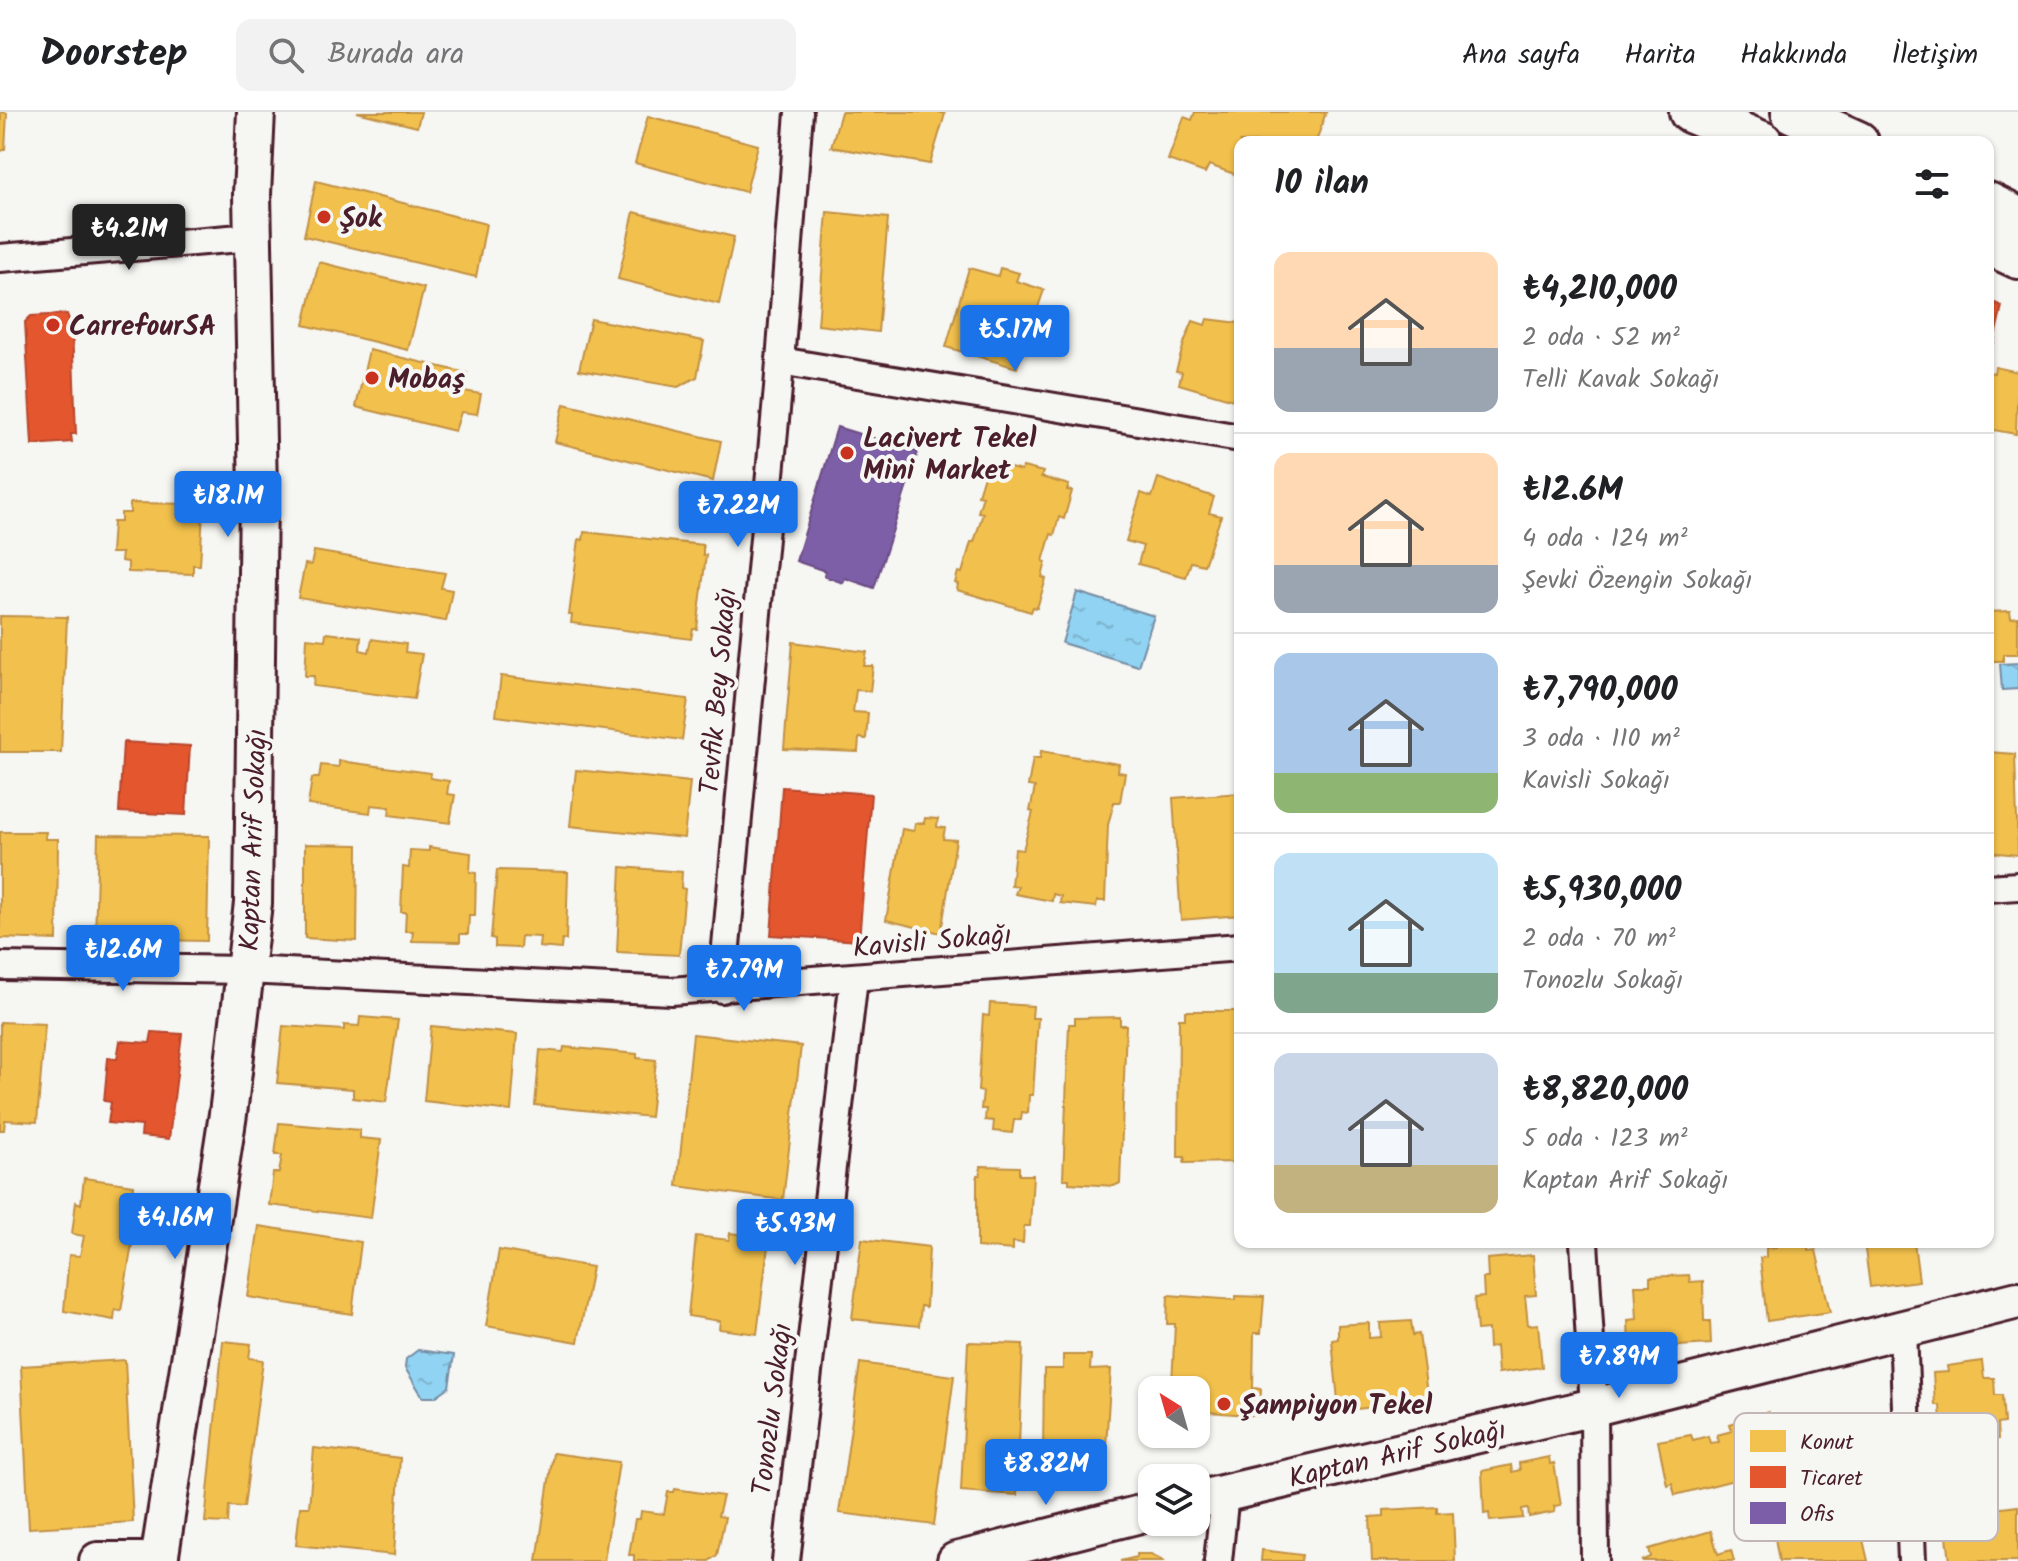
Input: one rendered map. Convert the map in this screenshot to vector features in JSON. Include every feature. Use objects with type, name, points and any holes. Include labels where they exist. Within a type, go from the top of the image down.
[{"type":"main road","points":[[1690,112],[1748,136]]},
{"type":"main road","points":[[1792,112],[1845,136]]},
{"type":"main road","points":[[1994,206],[2018,218]]},
{"type":"main road","points":[[1994,247],[2018,258]]},
{"type":"street","name":"Kaptan Arif Sokağı","points":[[159,1561],[228,1114],[246,970],[256,799],[258,466],[253,237],[256,112]]},
{"type":"street","name":"Tevfik Bey Sokağı","points":[[722,989],[780,361],[799,112]]},
{"type":"street","points":[[0,258],[253,237]]},
{"type":"street","points":[[780,361],[1234,437]]},
{"type":"street","points":[[1994,888],[2018,886]]},
{"type":"street","name":"Kavisli Sokağı","points":[[0,966],[246,970],[671,991],[1234,947]]},
{"type":"street","name":"Tonozlu Sokağı","points":[[786,1561],[854,978]]},
{"type":"street","points":[[1584,1248],[1594,1407],[1595,1561]]},
{"type":"street","name":"Kaptan Arif Sokağı","points":[[1210,1496],[1594,1407],[2018,1300]]},
{"type":"street","points":[[1903,1330],[1906,1413]]},
{"type":"street","points":[[1210,1496],[1218,1561]]},
{"type":"street","points":[[956,1561],[1138,1515]]},
{"type":"street","points":[[1911,1541],[1912,1561]]},
{"type":"street","points":[[98,1561],[141,1561]]},
{"type":"water","points":[[1077,592],[1154,616],[1138,666],[1062,643]]},
{"type":"water","points":[[2018,663],[2018,689],[2002,690],[2000,664]]},
{"type":"water","points":[[418,1350],[454,1355],[449,1387],[435,1397],[423,1397],[405,1368],[406,1359]]},
{"type":"building: Konut","points":[[1,112],[7,113],[5,149],[0,152]]},
{"type":"building: Konut","points":[[357,112],[421,112],[417,127]]},
{"type":"building: Konut","points":[[841,112],[945,114],[930,164],[831,147]]},
{"type":"building: Konut","points":[[1195,112],[1326,112],[1318,136],[1234,136],[1234,174],[1209,165],[1205,173],[1168,160],[1184,117],[1192,120]]},
{"type":"building: Konut","points":[[648,116],[758,145],[746,192],[635,163]]},
{"type":"building: Konut","points":[[316,181],[486,224],[476,277],[304,236]]},
{"type":"building: Konut","points":[[634,212],[734,237],[719,304],[618,279]]},
{"type":"building: Konut","points":[[827,212],[888,218],[878,332],[818,325]]},
{"type":"building: Konut","points":[[319,262],[424,288],[408,350],[304,325]]},
{"type":"building: Konut","points":[[969,268],[998,276],[1000,268],[1019,273],[1016,281],[1044,290],[1017,368],[946,347]]},
{"type":"building: Konut","points":[[591,319],[704,341],[697,377],[678,387],[579,370]]},
{"type":"building: Konut","points":[[1207,319],[1234,322],[1234,400],[1179,384],[1182,372],[1176,371],[1193,321],[1205,325]]},
{"type":"building: Konut","points":[[369,350],[467,373],[464,391],[481,394],[477,414],[461,412],[455,431],[356,407]]},
{"type":"building: Konut","points":[[1995,367],[2018,372],[2016,434],[1994,430]]},
{"type":"building: Konut","points":[[564,404],[721,441],[713,481],[555,442]]},
{"type":"building: Konut","points":[[993,463],[1021,471],[1023,467],[1043,472],[1041,477],[1069,485],[1067,490],[1072,491],[1064,519],[1059,517],[1054,535],[1051,534],[1043,561],[1046,562],[1042,577],[1046,579],[1037,608],[1033,607],[1031,612],[957,590],[958,584],[955,583],[958,572],[962,573],[971,542],[974,542],[983,513],[978,512],[983,496],[978,495],[987,466],[992,467]]},
{"type":"building: Konut","points":[[1158,478],[1214,497],[1209,513],[1221,516],[1204,565],[1191,562],[1186,577],[1138,564],[1143,546],[1126,541],[1141,493],[1152,497]]},
{"type":"building: Konut","points":[[130,503],[197,504],[197,512],[203,512],[200,565],[193,565],[193,574],[128,572],[128,562],[121,561],[122,553],[111,553],[113,522],[121,522],[121,513],[130,513]]},
{"type":"building: Konut","points":[[584,532],[703,545],[703,555],[706,555],[697,629],[693,629],[691,639],[571,623],[572,615],[569,615],[579,539],[583,540]]},
{"type":"building: Konut","points":[[314,551],[445,573],[441,588],[452,590],[446,621],[298,598],[305,564],[311,565]]},
{"type":"building: Konut","points":[[2010,611],[2011,618],[2018,617],[2018,654],[2003,654],[2003,661],[1994,661],[1994,612]]},
{"type":"building: Konut","points":[[0,616],[67,617],[61,752],[0,752]]},
{"type":"building: Konut","points":[[326,633],[361,637],[360,650],[369,652],[372,639],[406,644],[405,652],[422,654],[414,699],[313,686],[314,676],[305,676],[307,638],[325,640]]},
{"type":"building: Konut","points":[[793,642],[867,652],[864,666],[873,666],[870,691],[856,690],[853,712],[868,713],[866,739],[859,738],[858,752],[784,749]]},
{"type":"building: Konut","points":[[501,676],[688,699],[682,740],[496,716]]},
{"type":"building: Konut","points":[[1041,751],[1119,764],[1118,772],[1125,773],[1120,802],[1114,802],[1108,825],[1105,901],[1097,901],[1096,907],[1060,903],[1061,896],[1053,894],[1052,901],[1015,894],[1018,886],[1011,885],[1015,849],[1023,850],[1033,812],[1030,811],[1035,787],[1028,786],[1033,758],[1040,758]]},
{"type":"building: Konut","points":[[1994,752],[2015,754],[2018,855],[1994,853]]},
{"type":"building: Konut","points":[[339,761],[431,773],[430,778],[449,781],[447,794],[455,795],[450,823],[389,815],[390,807],[371,805],[370,813],[308,805],[312,778],[319,778],[321,765],[339,767]]},
{"type":"building: Konut","points":[[576,770],[690,782],[684,838],[570,826]]},
{"type":"building: Konut","points":[[1234,793],[1234,916],[1181,920],[1173,798]]},
{"type":"building: Konut","points":[[925,818],[938,819],[937,827],[945,828],[943,839],[956,840],[941,933],[886,920],[902,829],[914,831],[915,823],[924,823]]},
{"type":"building: Konut","points":[[0,832],[46,832],[45,839],[58,839],[57,940],[0,938]]},
{"type":"building: Konut","points":[[98,835],[209,836],[207,941],[95,939]]},
{"type":"building: Konut","points":[[305,844],[358,845],[357,941],[305,938]]},
{"type":"building: Konut","points":[[429,847],[471,853],[470,872],[476,873],[475,915],[469,915],[468,934],[460,934],[460,942],[412,941],[413,931],[405,931],[406,912],[401,912],[403,867],[409,868],[410,850],[429,851]]},
{"type":"building: Konut","points":[[621,867],[682,872],[681,888],[685,889],[679,955],[617,952]]},
{"type":"building: Konut","points":[[497,870],[568,872],[566,940],[562,939],[561,949],[539,947],[540,937],[521,936],[520,948],[495,947],[495,939],[491,938]]},
{"type":"building: Konut","points":[[990,1003],[1033,1006],[1032,1018],[1038,1018],[1033,1095],[1029,1095],[1028,1113],[1022,1112],[1021,1120],[1014,1120],[1012,1133],[993,1131],[994,1121],[985,1120],[986,1109],[981,1109],[983,1092],[978,1091],[983,1015],[989,1016]]},
{"type":"building: Konut","points":[[1185,1011],[1234,1011],[1234,1162],[1184,1163],[1185,1157],[1178,1157],[1179,1019],[1185,1019]]},
{"type":"building: Konut","points":[[360,1017],[398,1020],[386,1102],[353,1098],[353,1089],[277,1083],[283,1026],[344,1030],[344,1025],[359,1026]]},
{"type":"building: Konut","points":[[1120,1017],[1120,1025],[1126,1025],[1120,1183],[1114,1186],[1069,1183],[1069,1179],[1063,1179],[1069,1024],[1075,1024],[1075,1018]]},
{"type":"building: Konut","points":[[0,1022],[45,1024],[37,1122],[5,1120],[4,1130],[0,1130]]},
{"type":"building: Konut","points":[[431,1026],[517,1034],[511,1111],[424,1101]]},
{"type":"building: Konut","points":[[693,1034],[801,1046],[783,1200],[677,1186]]},
{"type":"building: Konut","points":[[564,1047],[637,1054],[637,1058],[656,1060],[650,1117],[535,1105],[540,1050],[563,1052]]},
{"type":"building: Konut","points":[[279,1123],[360,1130],[360,1138],[381,1140],[371,1218],[269,1205],[273,1173],[279,1173],[282,1155],[275,1155]]},
{"type":"building: Konut","points":[[981,1166],[1019,1167],[1019,1175],[1033,1175],[1030,1226],[1024,1226],[1023,1243],[1013,1242],[1013,1250],[977,1247],[977,1175],[980,1175]]},
{"type":"building: Konut","points":[[84,1178],[134,1185],[133,1194],[140,1195],[121,1311],[115,1310],[114,1320],[64,1311],[69,1255],[80,1256],[84,1236],[72,1234],[76,1202],[81,1204]]},
{"type":"building: Konut","points":[[259,1226],[361,1242],[352,1314],[248,1297]]},
{"type":"building: Konut","points":[[730,1233],[769,1238],[757,1334],[719,1329],[720,1321],[688,1316],[696,1236],[729,1240]]},
{"type":"building: Konut","points":[[862,1239],[929,1247],[926,1307],[921,1306],[919,1326],[852,1319]]},
{"type":"building: Konut","points":[[1766,1248],[1816,1250],[1830,1312],[1767,1321],[1760,1258],[1766,1257]]},
{"type":"building: Konut","points":[[1865,1248],[1915,1248],[1919,1281],[1870,1287]]},
{"type":"building: Konut","points":[[499,1250],[592,1267],[578,1342],[486,1326]]},
{"type":"building: Konut","points":[[1533,1255],[1536,1295],[1525,1296],[1528,1325],[1538,1324],[1542,1367],[1498,1373],[1496,1346],[1489,1348],[1488,1329],[1477,1330],[1474,1298],[1484,1297],[1483,1278],[1488,1278],[1487,1259]]},
{"type":"building: Konut","points":[[1689,1275],[1690,1282],[1703,1281],[1704,1321],[1710,1321],[1711,1344],[1629,1349],[1628,1320],[1637,1319],[1635,1285],[1650,1285],[1650,1277]]},
{"type":"building: Konut","points":[[1168,1295],[1236,1300],[1236,1296],[1264,1297],[1261,1333],[1254,1333],[1253,1388],[1261,1389],[1260,1416],[1210,1412],[1210,1376],[1172,1376],[1175,1324],[1167,1324]]},
{"type":"building: Konut","points":[[1411,1321],[1413,1335],[1419,1334],[1428,1401],[1339,1411],[1332,1340],[1338,1339],[1338,1325],[1369,1323],[1369,1338],[1381,1337],[1380,1323]]},
{"type":"building: Konut","points":[[223,1341],[251,1344],[249,1358],[263,1360],[244,1507],[229,1506],[228,1523],[205,1522]]},
{"type":"building: Konut","points":[[968,1342],[1023,1344],[1017,1495],[961,1491]]},
{"type":"building: Konut","points":[[1063,1355],[1091,1355],[1090,1370],[1111,1369],[1105,1461],[1043,1458],[1044,1369],[1063,1369]]},
{"type":"building: Konut","points":[[125,1360],[133,1522],[29,1528],[21,1366]]},
{"type":"building: Konut","points":[[1982,1361],[1984,1378],[1994,1378],[1995,1395],[2002,1395],[2004,1423],[1998,1424],[1998,1413],[1940,1413],[1940,1405],[1935,1405],[1933,1373],[1948,1372],[1947,1366]]},
{"type":"building: Konut","points":[[860,1363],[954,1376],[934,1525],[839,1513]]},
{"type":"building: Konut","points":[[1734,1423],[1734,1480],[1675,1495],[1672,1483],[1667,1485],[1658,1441],[1691,1435],[1693,1440],[1708,1436],[1710,1443],[1719,1442],[1717,1435],[1732,1431],[1730,1424]]},
{"type":"building: Konut","points":[[314,1448],[400,1458],[394,1555],[296,1545],[300,1507],[309,1507]]},
{"type":"building: Konut","points":[[553,1453],[619,1462],[604,1561],[537,1561]]},
{"type":"building: Konut","points":[[1549,1457],[1550,1464],[1554,1463],[1561,1505],[1554,1506],[1555,1512],[1529,1517],[1528,1508],[1522,1509],[1523,1518],[1490,1521],[1489,1513],[1484,1514],[1482,1471],[1511,1465],[1512,1472],[1520,1470],[1519,1463]]},
{"type":"building: Konut","points":[[675,1489],[723,1496],[718,1516],[725,1517],[717,1555],[709,1561],[634,1561],[634,1555],[629,1555],[635,1519],[640,1519],[641,1511],[664,1514],[668,1492]]},
{"type":"building: Konut","points":[[2018,1506],[2018,1561],[1950,1561],[1948,1541],[1998,1541],[1998,1508]]},
{"type":"building: Konut","points":[[1437,1507],[1437,1513],[1453,1512],[1455,1561],[1372,1561],[1370,1517],[1384,1516],[1384,1510]]},
{"type":"building: Konut","points":[[1711,1531],[1718,1554],[1731,1550],[1734,1561],[1642,1561],[1651,1557],[1649,1549]]},
{"type":"building: Konut","points":[[1775,1541],[1863,1541],[1868,1561],[1779,1561]]},
{"type":"building: Konut","points":[[1262,1550],[1302,1555],[1301,1561],[1261,1561]]},
{"type":"building: Konut","points":[[1137,1554],[1151,1554],[1165,1561],[1120,1561],[1137,1557]]},
{"type":"building: Ticaret","points":[[1994,303],[2002,306],[1994,341]]},
{"type":"building: Ticaret","points":[[67,314],[72,327],[76,434],[71,434],[72,442],[32,445],[25,322],[31,316]]},
{"type":"building: Ticaret","points":[[123,742],[190,746],[186,815],[119,812]]},
{"type":"building: Ticaret","points":[[782,787],[871,794],[859,941],[771,935]]},
{"type":"building: Ticaret","points":[[152,1032],[182,1034],[169,1139],[141,1136],[142,1126],[108,1123],[111,1102],[104,1101],[108,1058],[117,1059],[120,1041],[150,1043]]},
{"type":"building: Ofis","points":[[837,427],[918,452],[874,588],[845,578],[843,583],[824,576],[825,571],[796,561]]},
{"type":"place","name":"Şok","points":[[324,217]]},
{"type":"place","name":"CarrefourSA","points":[[53,325]]},
{"type":"place","name":"Mobaş","points":[[372,378]]},
{"type":"place","name":"Lacivert Tekel Mini Market","points":[[847,453]]},
{"type":"place","name":"Şampiyon Tekel","points":[[1224,1404]]}]
